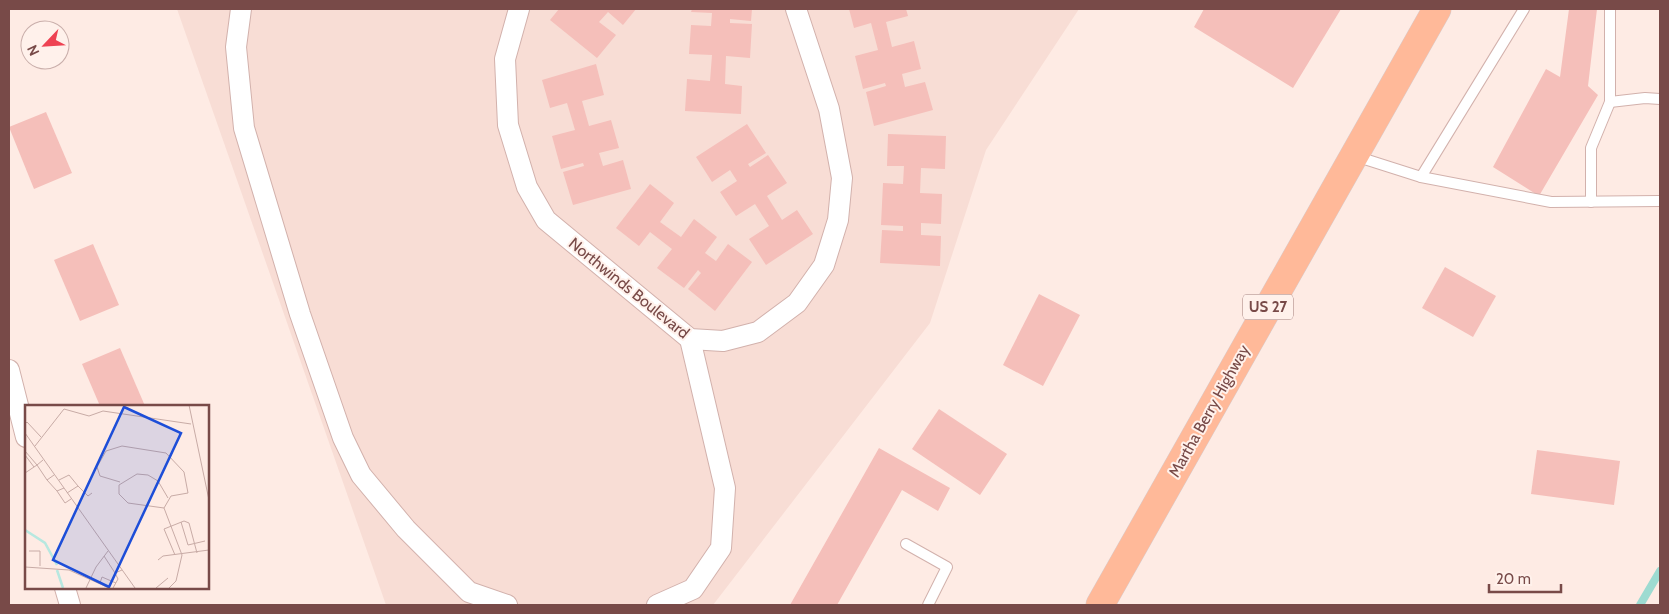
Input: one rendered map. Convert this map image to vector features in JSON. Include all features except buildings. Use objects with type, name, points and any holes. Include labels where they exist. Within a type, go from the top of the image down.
[{"type":"main road","name":"Martha Berry Highway","points":[[1100,605],[1437,9]]},
{"type":"street","points":[[241,9],[236,47],[244,128],[300,314],[343,438],[361,475],[406,529],[469,592],[507,605]]},
{"type":"street","name":"Northwinds Boulevard","points":[[519,9],[506,59],[508,125],[527,187],[546,220],[690,339],[723,341],[758,332],[796,303],[824,265],[838,220],[842,178],[830,109],[796,9]]},
{"type":"street","points":[[657,605],[693,589],[721,548],[725,488],[690,339]]},
{"type":"street","points":[[9,370],[25,433]]},
{"type":"street","points":[[65,589],[70,605]]},
{"type":"lane","points":[[1421,177],[1524,9]]},
{"type":"lane","points":[[1591,202],[1591,148],[1610,102],[1610,9]]},
{"type":"lane","points":[[1610,102],[1645,98],[1660,99]]},
{"type":"lane","points":[[1354,156],[1421,177],[1551,202],[1660,201]]},
{"type":"lane","points":[[906,544],[947,567],[928,605]]},
{"type":"shaded area","points":[[177,9],[1079,9],[986,150],[930,323],[713,605],[386,605]]},
{"type":"waterway","points":[[1640,605],[1660,571]]}]
